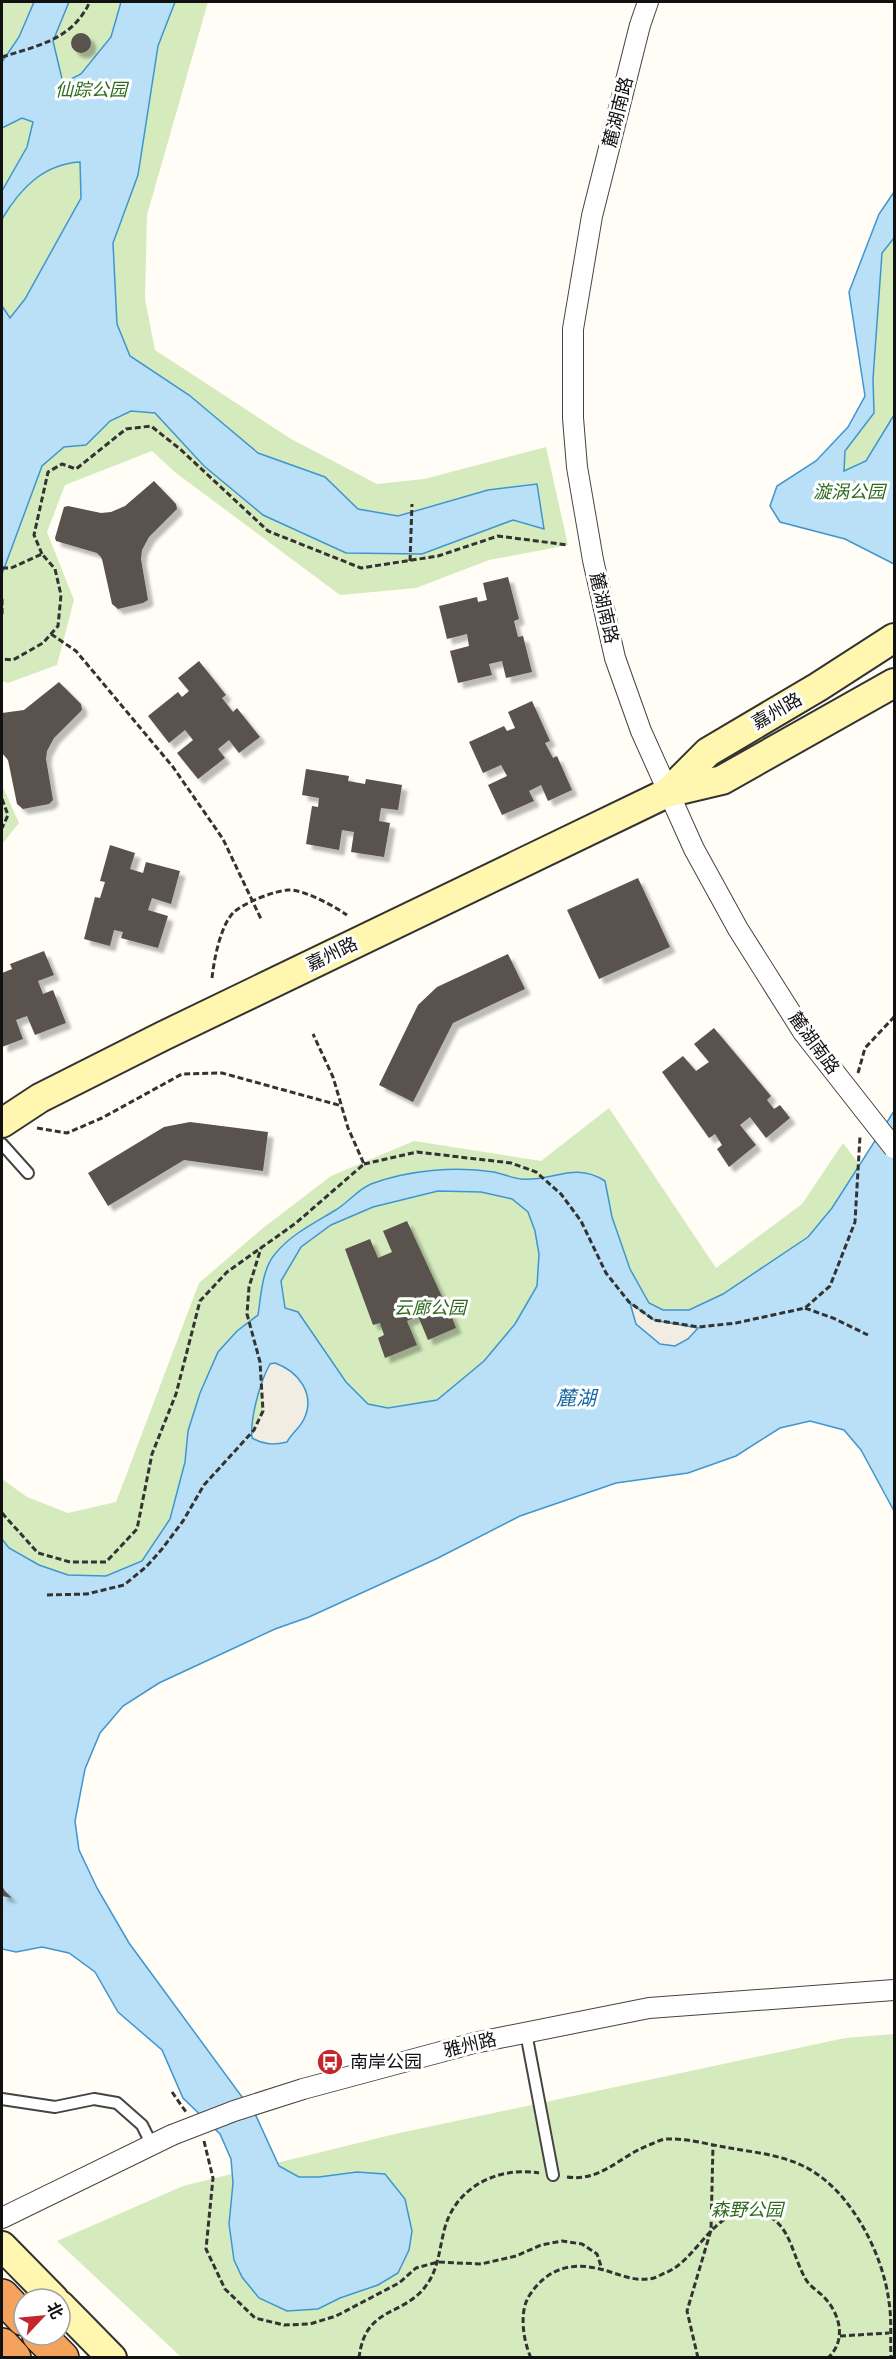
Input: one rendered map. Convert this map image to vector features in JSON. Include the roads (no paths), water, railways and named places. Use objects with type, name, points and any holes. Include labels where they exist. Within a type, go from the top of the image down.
[{"type":"highway","points":[[2,2345],[14,2358]]},
{"type":"highway","points":[[51,2347],[62,2358]]},
{"type":"street","name":"麓湖南路","points":[[648,2],[640,25],[592,216],[573,329],[573,418],[577,467],[593,560],[615,658],[641,731],[694,849],[738,929],[803,1032],[894,1148]]},
{"type":"street","name":"嘉州路","points":[[667,793],[708,752],[818,687],[894,638]]},
{"type":"street","name":"嘉州路","points":[[2,1123],[40,1098],[163,1036],[667,793],[722,780],[894,683]]},
{"type":"street","name":"雅州路","points":[[2,2218],[172,2135],[234,2111],[303,2089],[474,2043],[649,2008],[894,1990]]},
{"type":"street","points":[[2,2246],[42,2287]]},
{"type":"street","points":[[72,2317],[112,2358]]},
{"type":"lane","points":[[2,1144],[28,1173]]},
{"type":"lane","points":[[526,2033],[553,2175]]},
{"type":"lane","points":[[2,2099],[55,2107],[94,2099],[117,2103],[142,2125],[152,2145]]},
{"type":"water","points":[[34,2],[69,2],[53,41],[63,83],[81,74],[111,37],[121,2],[175,2],[158,46],[138,175],[113,243],[117,324],[130,356],[189,395],[258,453],[325,477],[358,509],[398,516],[488,490],[537,484],[544,529],[513,520],[422,554],[346,553],[263,515],[204,466],[155,413],[131,411],[110,421],[86,445],[64,447],[42,466],[2,574],[2,306],[10,318],[25,299],[81,198],[80,162],[67,164],[44,173],[34,180],[25,188],[2,219],[2,191],[27,147],[33,122],[22,118],[2,128],[2,62],[19,37]]},
{"type":"water","name":"漩涡公园","points":[[894,192],[894,238],[882,253],[873,379],[874,413],[845,451],[844,471],[866,461],[894,415],[894,564],[845,539],[780,522],[770,506],[777,486],[816,461],[848,427],[865,396],[849,292],[879,214]]},
{"type":"water","name":"麓湖","points":[[894,1111],[894,1511],[861,1450],[844,1430],[810,1421],[780,1428],[736,1456],[688,1473],[616,1483],[520,1516],[438,1558],[309,1617],[275,1629],[159,1683],[123,1706],[100,1733],[85,1769],[75,1821],[79,1850],[97,1888],[129,1943],[256,2116],[279,2166],[299,2177],[357,2172],[385,2174],[405,2199],[412,2231],[409,2250],[398,2273],[378,2285],[340,2298],[318,2309],[287,2311],[259,2298],[242,2277],[234,2260],[229,2224],[233,2183],[231,2159],[220,2134],[183,2098],[162,2050],[118,2012],[95,1972],[69,1953],[42,1947],[16,1952],[2,1949],[2,1539],[9,1548],[39,1565],[68,1575],[106,1576],[142,1561],[170,1519],[185,1462],[188,1431],[200,1393],[218,1352],[237,1331],[258,1315],[263,1283],[271,1260],[295,1235],[339,1208],[371,1184],[400,1175],[448,1169],[494,1172],[521,1179],[573,1172],[594,1175],[605,1181],[612,1217],[630,1269],[649,1303],[663,1310],[689,1310],[723,1294],[808,1237],[832,1208]],"holes":[[[438,1191],[481,1192],[512,1199],[528,1212],[535,1231],[539,1254],[537,1286],[515,1324],[484,1361],[437,1400],[388,1408],[368,1404],[346,1382],[298,1312],[285,1308],[281,1281],[301,1247],[331,1225],[373,1207]],[[630,1303],[654,1320],[698,1328],[688,1339],[675,1346],[660,1344],[636,1324]],[[275,1363],[291,1372],[303,1385],[308,1401],[307,1410],[300,1425],[287,1442],[278,1444],[269,1444],[252,1438],[256,1400],[270,1364]]]},
{"type":"place","name":"南岸公园","points":[[330,2062]]},
{"type":"park label","name":"仙踪公园","points":[[91,90]]},
{"type":"park label","name":"云廊公园","points":[[430,1308]]},
{"type":"park label","name":"森野公园","points":[[747,2210]]}]
